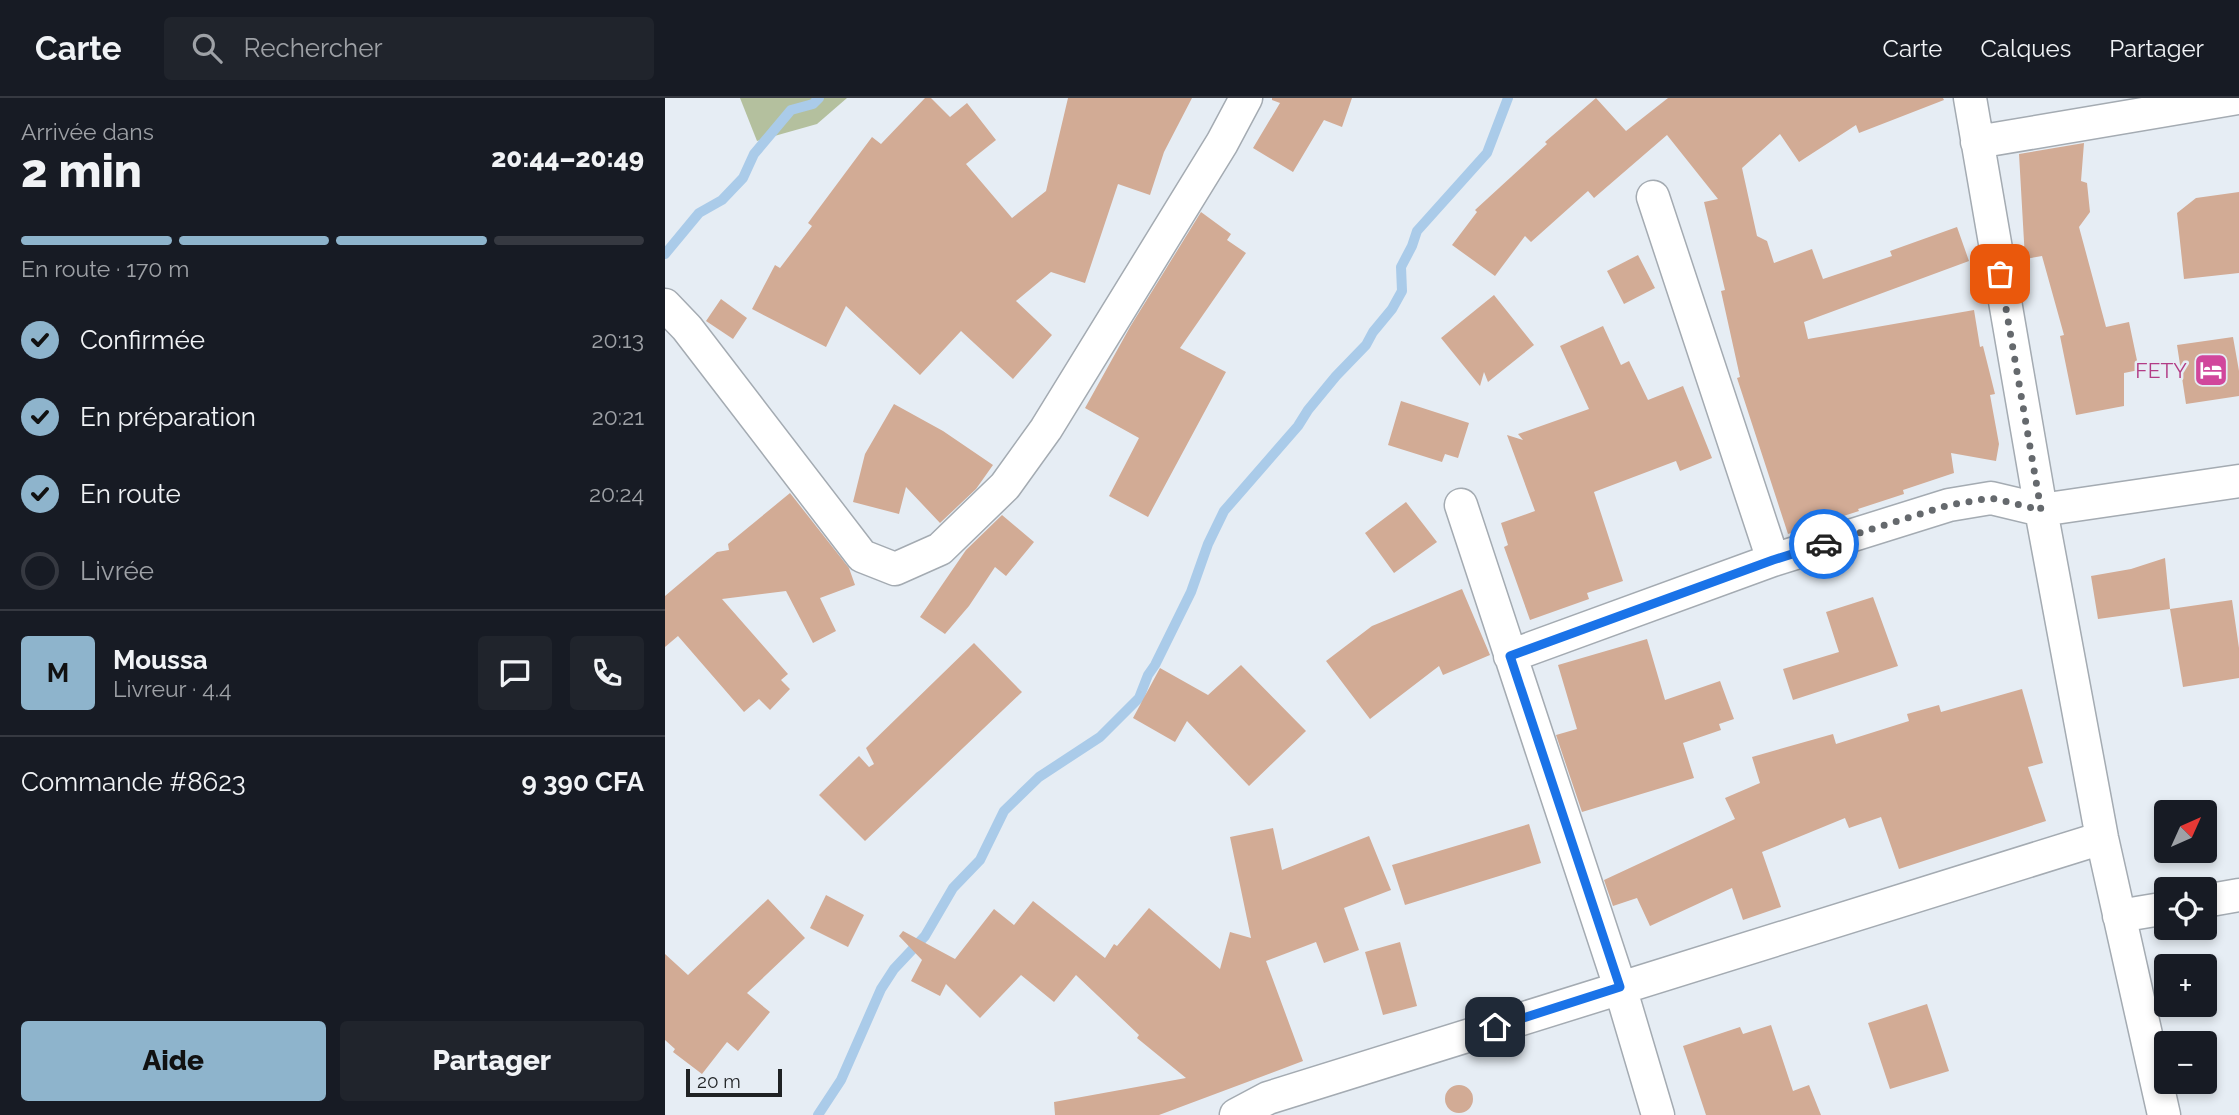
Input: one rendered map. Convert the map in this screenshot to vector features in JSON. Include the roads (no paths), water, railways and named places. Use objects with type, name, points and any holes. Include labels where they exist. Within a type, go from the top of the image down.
[{"type":"street","points":[[665,306],[687,328],[862,556],[895,569],[940,549],[1005,486],[1046,429],[1222,143],[1246,98]]},
{"type":"street","points":[[1969,98],[2102,838],[2164,1115]]},
{"type":"street","points":[[1977,142],[2238,98]]},
{"type":"street","points":[[1653,197],[1773,560]]},
{"type":"street","points":[[1510,656],[1773,560],[1949,505],[1991,498],[2041,510],[2239,481]]},
{"type":"street","points":[[1461,505],[1620,987],[1658,1115]]},
{"type":"street","points":[[1236,1115],[1268,1098],[2102,838]]},
{"type":"street","points":[[2217,899],[2239,895]]},
{"type":"street","points":[[2119,916],[2154,910]]},
{"type":"waterway","points":[[665,254],[699,213],[722,200],[743,178],[754,154],[791,110],[813,104],[819,98]]},
{"type":"waterway","points":[[818,1115],[841,1080],[881,989],[894,969],[925,936],[953,888],[980,860],[1004,811],[1039,777],[1100,737],[1139,698],[1191,592],[1208,544],[1224,511],[1298,426],[1336,376],[1366,345],[1392,309],[1402,291],[1401,267],[1417,231],[1487,153],[1508,98]]},
{"type":"place","name":"FETY","points":[[2211,370]]}]
